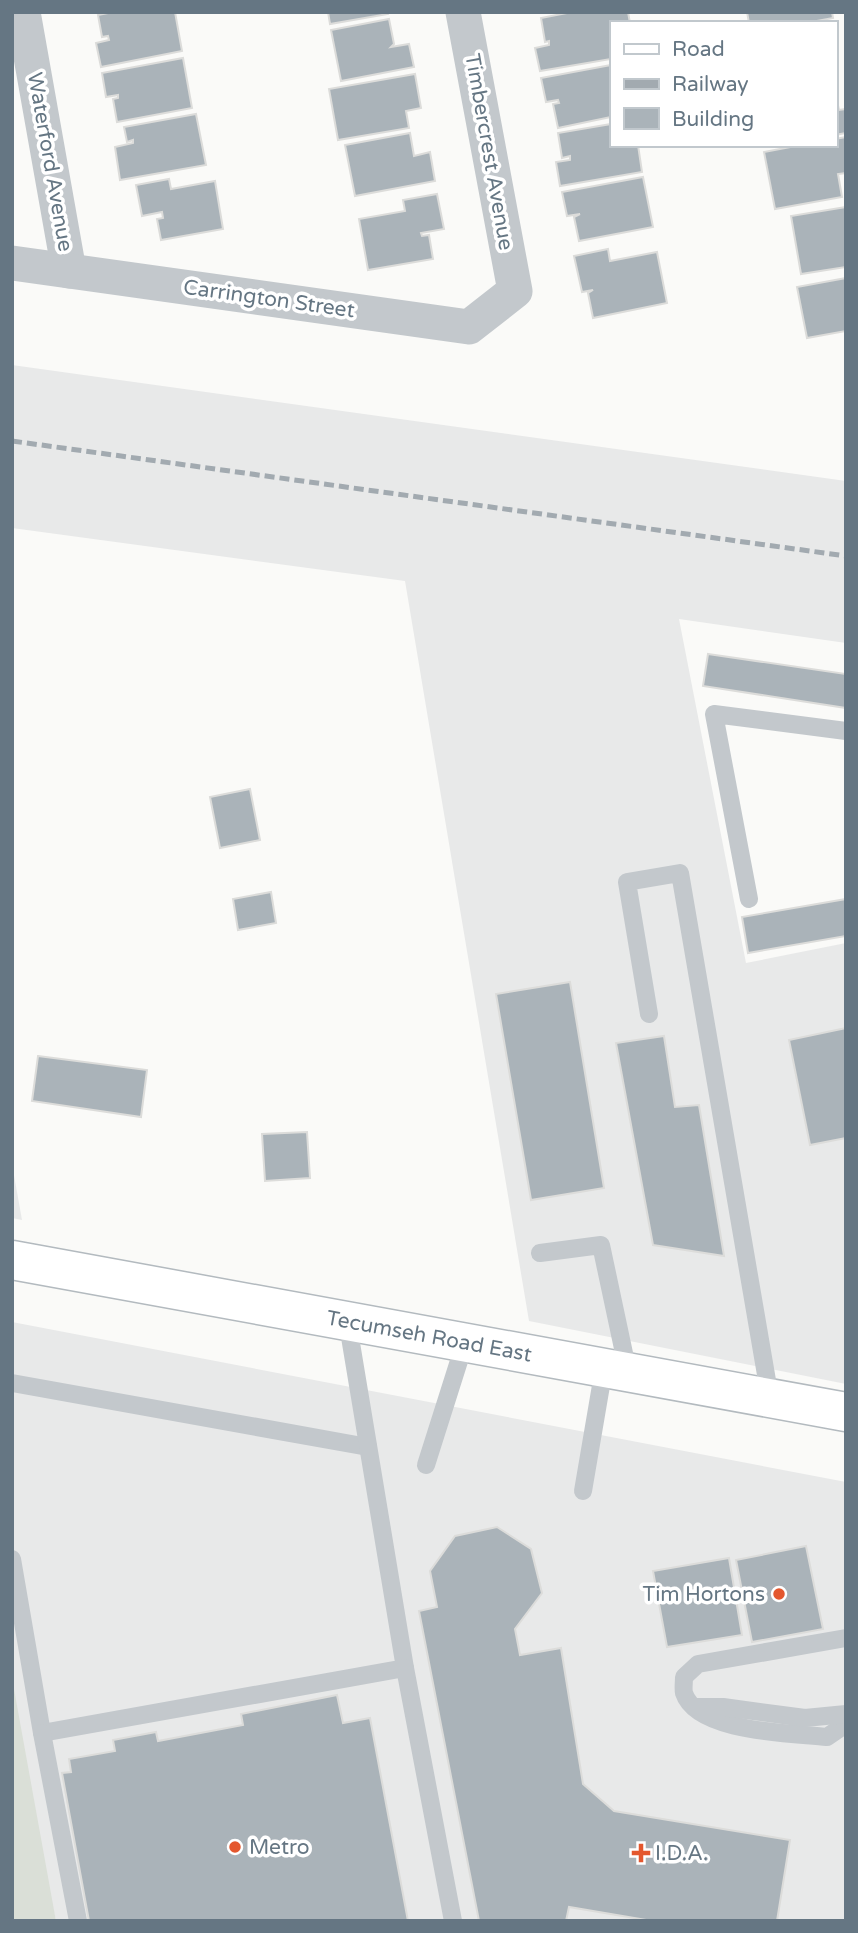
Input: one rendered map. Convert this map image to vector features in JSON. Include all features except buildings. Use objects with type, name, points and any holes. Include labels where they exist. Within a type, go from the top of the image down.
[{"type":"main road","name":"Tecumseh Road East","points":[[12,1260],[846,1412]]},
{"type":"street","name":"Waterford Avenue","points":[[23,12],[69,271]]},
{"type":"street","name":"Timbercrest Avenue","points":[[463,12],[515,291]]},
{"type":"street","name":"Carrington Street","points":[[12,263],[469,327],[515,291]]},
{"type":"lane","points":[[749,899],[715,713],[846,731]]},
{"type":"lane","points":[[649,1014],[627,882],[680,873],[769,1398]]},
{"type":"lane","points":[[540,1253],[601,1245],[616,1370],[583,1491]]},
{"type":"lane","points":[[347,1319],[405,1668],[453,1921]]},
{"type":"lane","points":[[426,1465],[465,1342]]},
{"type":"lane","points":[[12,1383],[368,1447]]},
{"type":"lane","points":[[12,1559],[78,1921]]},
{"type":"lane","points":[[846,1638],[698,1664],[684,1677],[684,1693],[693,1707],[728,1726],[827,1737],[846,1724]]},
{"type":"lane","points":[[42,1733],[405,1668]]},
{"type":"lane","points":[[693,1707],[723,1707],[805,1718],[846,1714]]},
{"type":"shaded area","points":[[12,365],[846,481],[846,643],[679,619],[746,963],[846,943],[846,1384],[529,1321],[405,581],[12,528]]},
{"type":"shaded area","points":[[12,1164],[22,1220],[12,1218]]},
{"type":"shaded area","points":[[12,1322],[846,1482],[846,1921],[56,1921],[51,1899],[12,1906]]},
{"type":"shaded area","points":[[12,1678],[52,1899],[56,1921],[12,1921]]},
{"type":"railway","points":[[12,441],[846,556]]},
{"type":"place","name":"Tim Hortons","points":[[779,1594]]},
{"type":"place","name":"Metro","points":[[235,1847]]},
{"type":"place","name":"I.D.A.","points":[[641,1853]]}]
